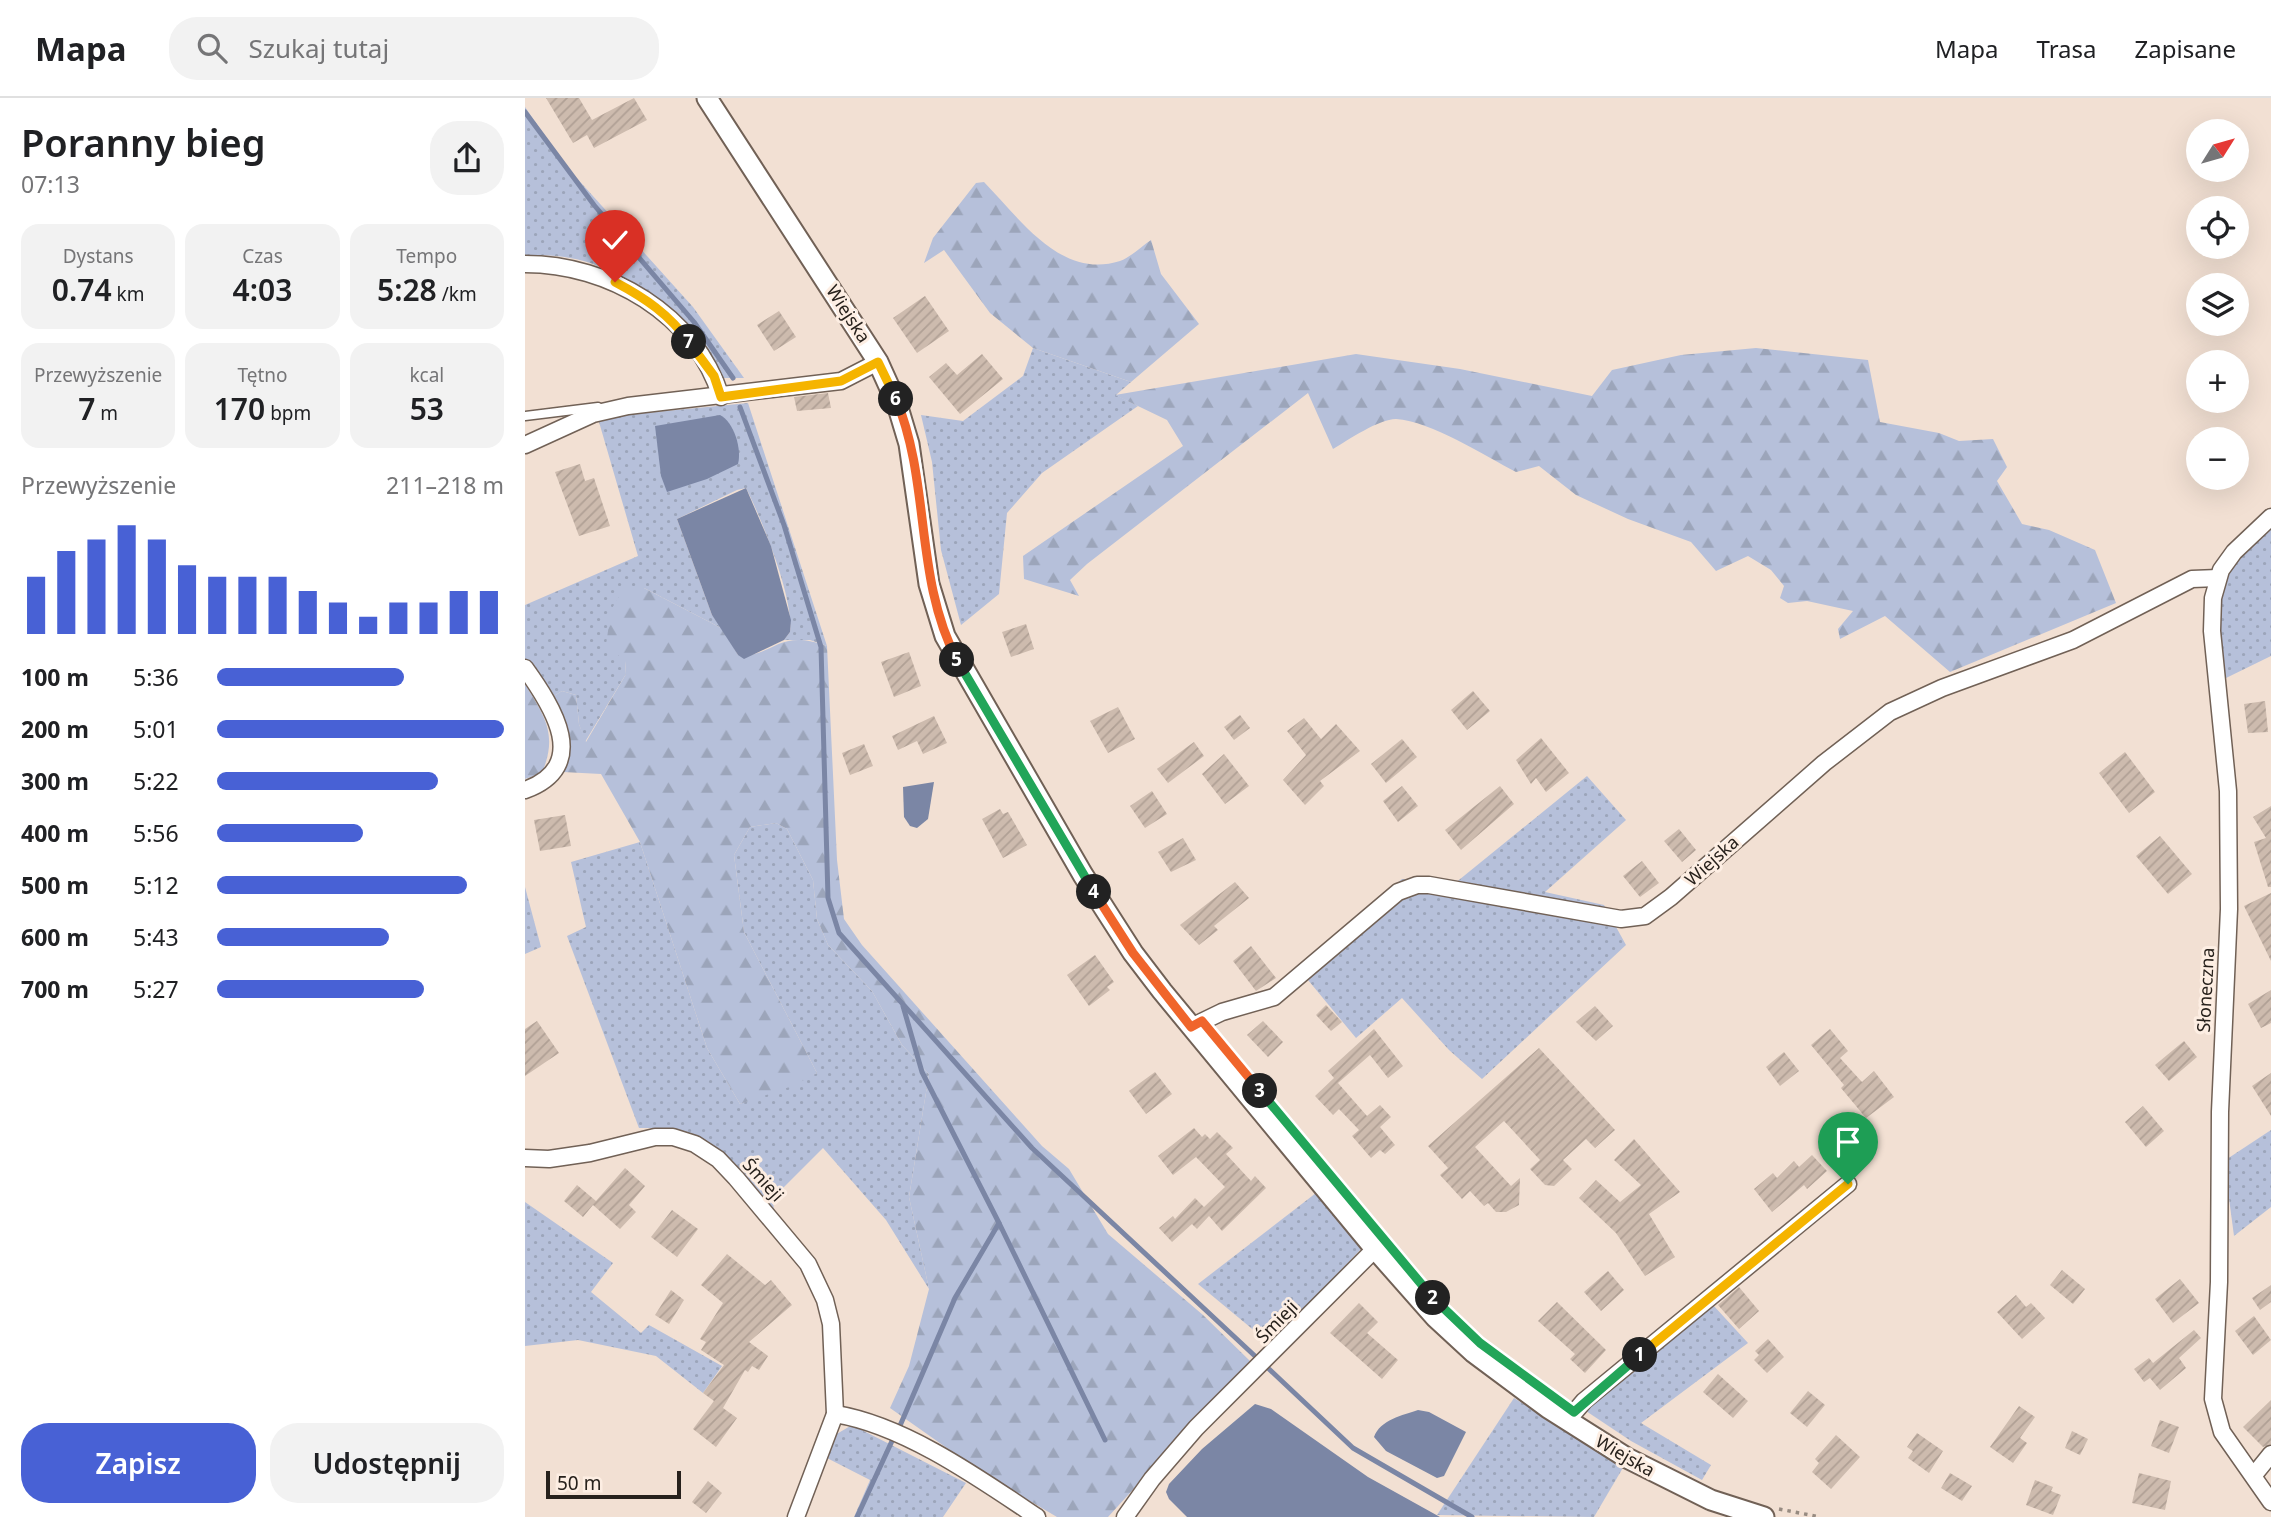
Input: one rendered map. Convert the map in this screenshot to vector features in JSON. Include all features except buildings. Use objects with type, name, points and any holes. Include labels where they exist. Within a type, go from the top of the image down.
[{"type":"street","name":"Wiejska","points":[[707,98],[878,362],[905,429],[929,584],[950,648],[1133,953],[1375,1249],[1458,1339],[1508,1380],[1567,1421],[1657,1475],[1730,1513],[1770,1513]]},
{"type":"street","points":[[525,264],[551,264],[583,272],[615,282],[645,298],[675,324],[714,376],[721,397]]},
{"type":"street","points":[[525,445],[564,425],[618,408],[841,381],[878,362]]},
{"type":"street","name":"Słoneczna","points":[[2271,517],[2230,557],[2218,578],[2213,598],[2213,647],[2228,791],[2229,909],[2218,1160],[2219,1282],[2212,1395],[2222,1432],[2271,1502]]},
{"type":"street","name":"Wiejska","points":[[1191,1027],[1222,1012],[1274,997],[1398,892],[1413,886],[1429,885],[1621,919],[1645,916],[1671,897],[1824,763],[1890,712],[1942,688],[2073,640],[2192,579],[2218,578]]},
{"type":"street","points":[[525,668],[553,713],[561,732],[562,752],[557,770],[543,783],[525,790]]},
{"type":"street","name":"Śmieji","points":[[525,1158],[549,1159],[590,1153],[655,1137],[673,1137],[695,1144],[717,1159],[771,1217],[818,1281],[831,1324],[835,1414],[796,1517]]},
{"type":"street","points":[[1567,1421],[1584,1401],[1848,1184]]},
{"type":"street","name":"Śmieji","points":[[1125,1517],[1152,1479],[1196,1428],[1375,1249]]},
{"type":"street","points":[[835,1414],[858,1418],[894,1432],[1037,1517]]},
{"type":"street","points":[[2254,1475],[2271,1454]]},
{"type":"lane","points":[[525,416],[578,408],[618,408]]},
{"type":"path","points":[[1770,1513],[1819,1517]]},
{"type":"green space","points":[[525,107],[565,165],[693,307],[744,378],[722,378],[686,329],[664,307],[614,272],[586,262],[556,256],[525,256]]},
{"type":"green space","points":[[984,182],[1043,242],[1079,262],[1099,265],[1120,261],[1151,240],[1161,274],[1199,324],[1131,382],[1033,348],[990,313],[944,250],[924,263],[933,238],[976,183]]},
{"type":"green space","points":[[1033,348],[1131,382],[1116,395],[1138,406],[1042,473],[1007,513],[999,594],[961,625],[941,550],[932,462],[921,415],[963,421],[1023,376]]},
{"type":"green space","points":[[1756,348],[1868,360],[1880,422],[1939,433],[1959,441],[1993,439],[2007,467],[1997,481],[2022,524],[2049,530],[2095,550],[2116,603],[1950,672],[1885,616],[1840,639],[1838,629],[1853,611],[1807,601],[1788,603],[1780,598],[1784,586],[1771,570],[1748,556],[1716,571],[1691,542],[1628,519],[1576,495],[1539,466],[1516,472],[1441,432],[1396,419],[1373,426],[1333,449],[1308,393],[1087,564],[1070,580],[1079,596],[1024,579],[1023,556],[1183,446],[1167,420],[1115,395],[1356,354],[1460,369],[1592,396],[1612,370],[1681,355]]},
{"type":"green space","points":[[748,403],[827,646],[810,640],[784,640],[790,632],[790,617],[782,580],[746,488],[737,490],[677,519],[712,615],[723,629],[644,588],[625,661],[626,674],[585,742],[579,724],[576,695],[562,691],[554,696],[525,660],[525,605],[638,556],[599,422],[625,415]]},
{"type":"green space","points":[[2271,526],[2271,656],[2224,679],[2220,613],[2227,574],[2240,554]]},
{"type":"green space","points":[[624,588],[644,588],[723,629],[738,655],[759,653],[797,640],[827,646],[837,860],[844,919],[862,945],[1042,1146],[1069,1169],[1108,1234],[1203,1315],[1250,1361],[1108,1517],[1057,1517],[981,1472],[890,1408],[909,1366],[929,1289],[909,1197],[929,1074],[902,1045],[872,991],[828,945],[817,919],[813,880],[787,829],[776,823],[750,827],[734,855],[744,932],[817,1073],[795,1085],[740,1104],[707,1048],[640,842],[601,774],[563,772],[563,734],[554,696],[562,691],[576,695],[579,724],[586,742],[626,674],[625,661],[606,645],[611,610]]},
{"type":"green space","points":[[525,684],[547,726],[549,747],[542,773],[525,779]]},
{"type":"green space","points":[[1587,776],[1626,820],[1545,892],[1604,905],[1626,945],[1482,1079],[1449,1050],[1402,998],[1356,1038],[1308,980],[1290,975],[1402,879],[1454,884]]},
{"type":"green space","points":[[776,823],[787,829],[813,880],[817,919],[828,945],[872,991],[902,1045],[929,1074],[909,1197],[929,1289],[886,1220],[823,1148],[773,1198],[774,1213],[709,1142],[662,1128],[639,1128],[567,936],[586,927],[571,862],[640,842],[707,1048],[740,1104],[817,1073],[744,932],[734,855],[750,827]]},
{"type":"green space","points":[[525,887],[541,947],[525,954]]},
{"type":"green space","points":[[2271,1130],[2271,1207],[2234,1236],[2224,1161]]},
{"type":"green space","points":[[1316,1193],[1362,1248],[1303,1311],[1268,1342],[1198,1284]]},
{"type":"green space","points":[[525,1202],[613,1263],[591,1292],[641,1333],[649,1325],[722,1366],[703,1393],[656,1356],[578,1340],[525,1346]]},
{"type":"green space","points":[[1713,1305],[1748,1343],[1641,1423],[1711,1465],[1702,1480],[1631,1441],[1583,1409]]},
{"type":"green space","points":[[1514,1398],[1624,1466],[1594,1517],[1437,1515]]},
{"type":"green space","points":[[852,1425],[966,1483],[943,1517],[854,1517],[870,1480],[825,1457],[835,1435]]},
{"type":"shaded area","points":[[720,415],[725,418],[736,436],[738,464],[707,479],[667,492],[661,476],[655,426]]},
{"type":"shaded area","points":[[746,488],[771,546],[791,620],[790,632],[784,640],[744,659],[738,655],[712,615],[677,519]]},
{"type":"shaded area","points":[[934,782],[928,819],[917,828],[910,826],[904,817],[903,787]]},
{"type":"shaded area","points":[[1255,1404],[1271,1409],[1368,1477],[1440,1517],[1187,1517],[1169,1499],[1166,1492],[1169,1484],[1202,1449]]},
{"type":"shaded area","points":[[1418,1410],[1429,1412],[1466,1432],[1444,1476],[1437,1478],[1386,1451],[1374,1437],[1387,1422]]},
{"type":"waterway","points":[[525,112],[594,205],[694,322],[733,378]]},
{"type":"waterway","points":[[740,407],[784,525],[821,647],[828,898],[839,933],[1032,1148],[1256,1357]]},
{"type":"waterway","points":[[899,1428],[955,1298],[999,1223],[922,1072],[903,1006]]},
{"type":"waterway","points":[[999,1223],[1105,1440]]},
{"type":"waterway","points":[[1269,1369],[1353,1448],[1472,1517]]},
{"type":"waterway","points":[[857,1517],[892,1441]]},
{"type":"route","points":[[615,282],[645,298],[675,324],[714,376],[721,397],[794,385],[841,381],[878,362],[897,404],[909,444],[929,584],[945,636],[970,684],[1108,915],[1133,953],[1191,1027],[1202,1021],[1443,1310],[1508,1365],[1574,1412],[1848,1184]]}]
